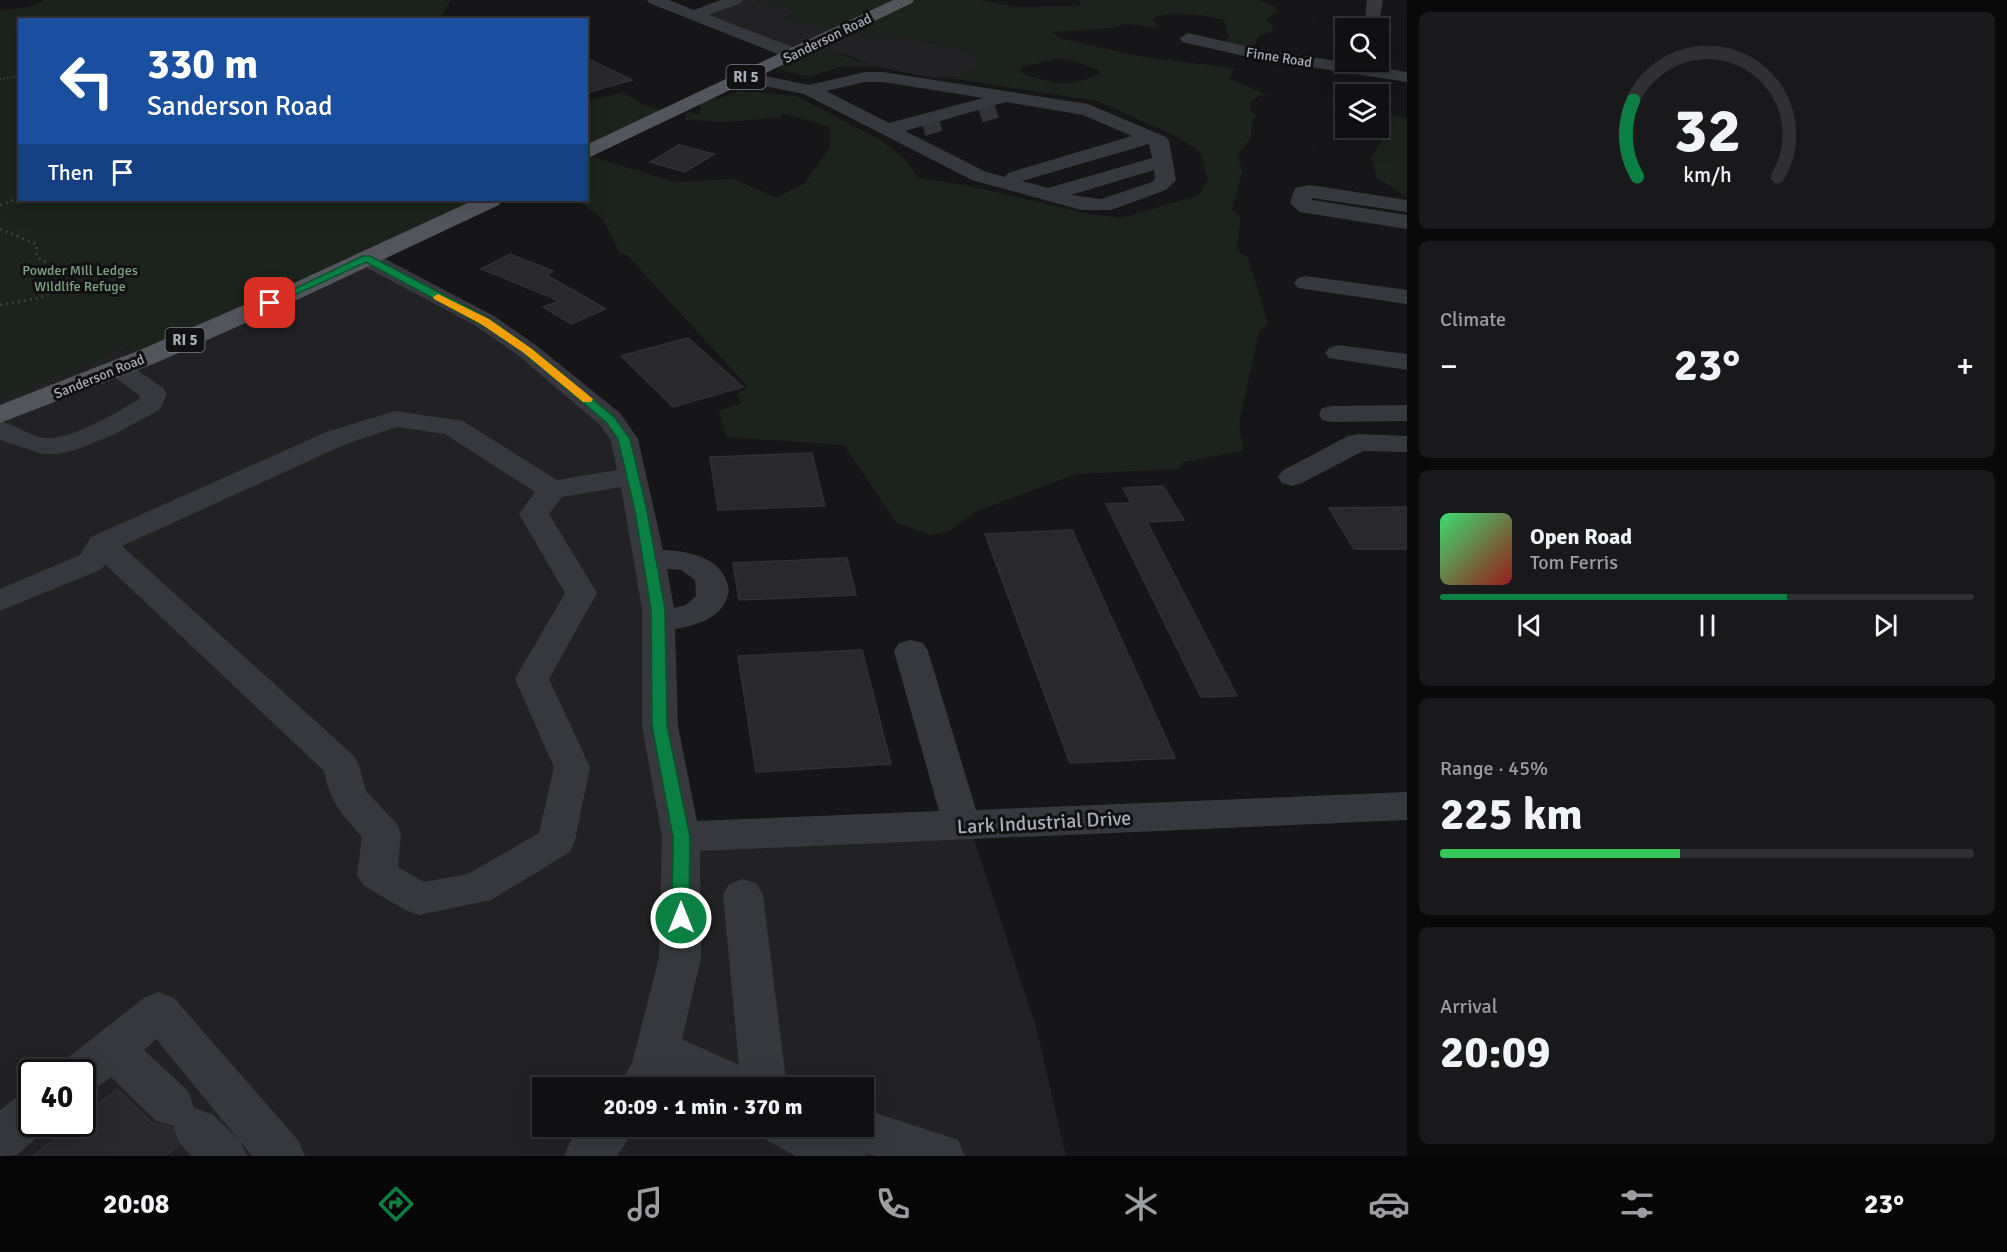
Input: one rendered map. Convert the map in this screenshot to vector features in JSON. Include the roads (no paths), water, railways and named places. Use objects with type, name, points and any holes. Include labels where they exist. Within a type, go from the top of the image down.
[{"type":"main road","name":"Sanderson Road","points":[[588,152],[906,0]]},
{"type":"main road","name":"Sanderson Road","points":[[0,415],[118,368],[489,201]]},
{"type":"street","points":[[655,0],[794,54]]},
{"type":"street","points":[[695,15],[735,0]]},
{"type":"street","points":[[1373,18],[1375,0]]},
{"type":"street","name":"Finne Road","points":[[1188,38],[1253,53],[1335,62]]},
{"type":"street","name":"Finne Road","points":[[1389,72],[1407,77]]},
{"type":"street","points":[[745,77],[809,90],[836,105],[863,104],[915,82]]},
{"type":"street","points":[[809,90],[864,77],[883,77],[964,90],[1122,146]]},
{"type":"street","points":[[918,102],[964,90]]},
{"type":"street","points":[[863,104],[890,122],[979,176],[1081,204],[1103,205],[1159,186],[1166,180],[1160,141],[1088,110],[1001,104],[942,118],[890,122]]},
{"type":"street","points":[[1015,177],[1150,137]]},
{"type":"street","points":[[1047,195],[1163,161]]},
{"type":"street","points":[[1039,170],[1074,187]]},
{"type":"street","points":[[1407,206],[1310,191],[1302,192],[1301,203],[1308,207],[1407,222]]},
{"type":"street","points":[[366,258],[485,321],[528,351],[610,419],[624,439],[649,559],[658,621],[660,726],[681,837],[680,958],[650,1069]]},
{"type":"street","points":[[1306,283],[1407,297]]},
{"type":"street","points":[[1338,353],[1407,362]]},
{"type":"street","points":[[0,429],[42,446],[57,447],[87,435],[151,403],[154,394],[118,368]]},
{"type":"street","points":[[1332,414],[1407,413]]},
{"type":"street","points":[[0,601],[91,562],[102,544],[336,438],[395,419],[453,427],[552,490],[633,476]]},
{"type":"street","points":[[1292,477],[1359,442],[1407,444]]},
{"type":"street","points":[[102,544],[341,765],[349,797],[382,833],[377,874],[419,899],[477,889],[556,841],[572,767],[532,679],[581,593],[534,514],[552,490]]},
{"type":"street","points":[[649,559],[692,564],[708,573],[714,583],[713,595],[703,608],[686,616],[658,621]]},
{"type":"street","points":[[911,651],[962,825]]},
{"type":"street","name":"Lark Industrial Drive","points":[[681,837],[1407,806]]},
{"type":"street","points":[[743,895],[763,1077]]},
{"type":"street","points":[[197,1130],[97,1061],[159,1011],[238,1102],[281,1156]]},
{"type":"street","points":[[650,1069],[672,1077]]},
{"type":"street","points":[[650,1069],[688,1077]]},
{"type":"street","points":[[0,1138],[18,1124]]},
{"type":"street","points":[[874,1134],[941,1156]]},
{"type":"street","points":[[588,1156],[603,1137]]},
{"type":"street","points":[[806,1137],[843,1156]]},
{"type":"tunnel","points":[[980,114],[996,109]]},
{"type":"tunnel","points":[[923,127],[940,122]]},
{"type":"park label","name":"Powder Mill Ledges Wildlife Refuge","points":[[80,278]]}]
